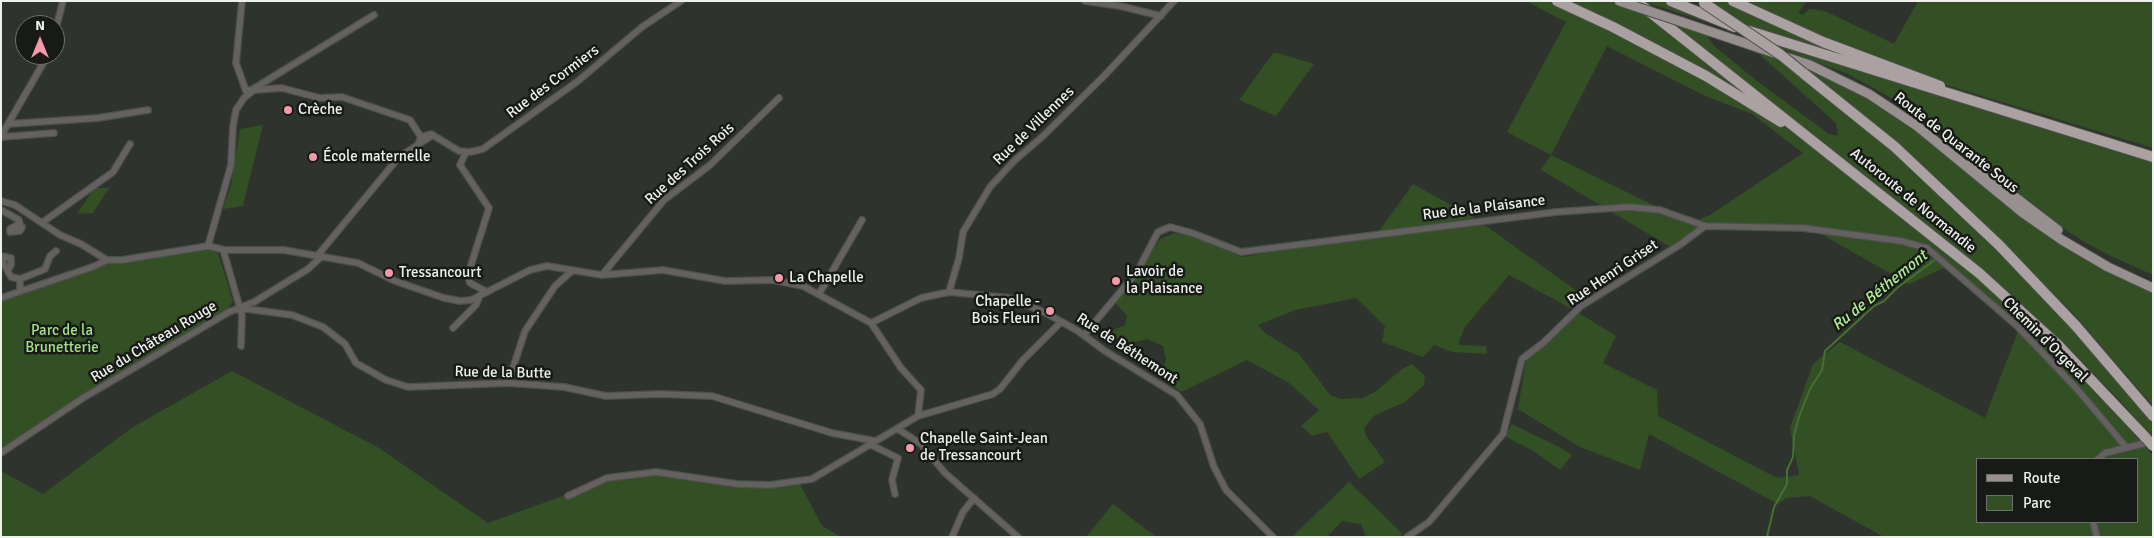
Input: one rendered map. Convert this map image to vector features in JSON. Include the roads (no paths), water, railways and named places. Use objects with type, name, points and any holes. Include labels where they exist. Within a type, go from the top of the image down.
[{"type":"highway","points":[[1557,1],[1613,27],[1706,76],[1828,153]]},
{"type":"highway","name":"Autoroute de Normandie","points":[[1636,1],[1949,247],[2007,298],[2087,374],[2150,442]]},
{"type":"highway","points":[[1671,1],[1731,26],[1816,54],[2114,142],[2153,151]]},
{"type":"highway","points":[[1732,1],[1823,42],[1909,75],[2114,142],[2153,157]]},
{"type":"highway","name":"Autoroute de Normandie","points":[[1702,2],[1780,55],[1895,148],[1999,245],[2076,326],[2153,416]]},
{"type":"main road","name":"Route de Quarante Sous","points":[[1619,1],[1813,62],[1881,96],[1916,119],[2030,210],[2065,235],[2111,262],[2153,281]]},
{"type":"main road","name":"Route de Quarante Sous","points":[[1631,1],[1810,65],[1869,94],[1917,126],[2023,213],[2108,267],[2153,288]]},
{"type":"street","points":[[242,1],[236,63],[250,91]]},
{"type":"street","name":"Rue des Cormiers","points":[[466,152],[483,149],[497,140],[590,72],[642,27],[681,1]]},
{"type":"street","points":[[1085,1],[1120,6],[1160,16]]},
{"type":"street","name":"Rue de Villennes","points":[[950,292],[959,258],[963,232],[990,187],[1014,161],[1043,136],[1105,75],[1174,1]]},
{"type":"street","points":[[60,15],[64,2]]},
{"type":"street","points":[[208,246],[231,165],[232,126],[236,110],[250,91],[342,33],[374,16]]},
{"type":"street","points":[[1,136],[42,65]]},
{"type":"street","points":[[250,91],[282,88],[320,98],[342,97],[379,112],[392,113],[410,120],[420,140]]},
{"type":"street","name":"Rue des Trois Rois","points":[[602,275],[664,200],[710,165],[779,98]]},
{"type":"street","points":[[8,124],[89,119],[148,110]]},
{"type":"street","points":[[1,136],[54,134]]},
{"type":"street","points":[[320,256],[398,157],[420,140],[427,140],[433,135],[459,151],[466,152],[460,165],[489,208],[471,265],[469,280],[470,283],[487,292]]},
{"type":"street","points":[[43,222],[113,172],[130,144]]},
{"type":"street","points":[[1,201],[15,205],[60,235],[81,244],[107,260]]},
{"type":"street","name":"Rue de la Plaisance","points":[[1084,335],[1137,272],[1158,232],[1170,227],[1192,233],[1241,252],[1603,207],[1629,207],[1660,210],[1705,226],[1803,228],[1882,238],[1916,244],[1927,248],[1939,257]]},
{"type":"street","points":[[1,210],[19,220],[20,225]]},
{"type":"street","points":[[819,294],[862,220]]},
{"type":"street","name":"Rue Henri Griset","points":[[1407,537],[1429,522],[1503,434],[1522,359],[1543,343],[1581,306],[1681,244],[1705,226]]},
{"type":"street","points":[[1,298],[95,266],[107,260],[122,260],[208,246],[225,250],[270,249],[358,263],[397,282],[444,298],[460,301],[471,300],[522,273],[539,267],[555,267],[602,275],[663,270],[725,281],[773,280],[803,286],[871,323],[901,368],[921,390],[918,416]]},
{"type":"street","points":[[225,250],[224,253],[242,315],[241,346]]},
{"type":"street","points":[[1,257],[4,267],[8,270],[11,277],[20,279],[45,269],[50,256],[56,251]]},
{"type":"street","name":"Rue du Château Rouge","points":[[1,453],[84,398],[229,312],[240,308],[308,269],[320,256]]},
{"type":"street","name":"Chemin d'Orgeval","points":[[1939,257],[2017,326],[2077,390],[2126,447]]},
{"type":"street","points":[[508,383],[525,331],[555,286],[572,271]]},
{"type":"street","points":[[20,279],[20,291]]},
{"type":"street","name":"Rue de Béthemont","points":[[871,323],[921,298],[950,292],[1010,298],[1061,322],[1177,395],[1185,403],[1200,424],[1214,467],[1226,490],[1273,537]]},
{"type":"street","points":[[454,328],[476,305],[480,295]]},
{"type":"street","name":"Rue de la Butte","points":[[240,308],[292,316],[323,327],[345,344],[356,363],[386,380],[408,387],[508,383],[564,387],[606,396],[660,394],[712,396],[832,433],[872,443],[898,458],[892,480],[895,494]]},
{"type":"street","points":[[568,496],[607,478],[656,472],[737,484],[770,486],[812,479],[852,452],[898,429],[918,416],[993,394],[1000,389],[1023,360],[1061,322]]},
{"type":"street","points":[[898,429],[921,444],[945,473],[1018,537]]},
{"type":"street","points":[[2099,458],[2105,453],[2150,442]]},
{"type":"street","points":[[952,537],[963,512],[974,498]]},
{"type":"street","points":[[2093,523],[2097,537]]},
{"type":"waterway","name":"Ru de Béthemont","points":[[1767,537],[1774,507],[1787,484],[1787,470],[1793,457],[1794,436],[1799,417],[1810,389],[1822,370],[1825,351],[1874,306],[1884,301],[1897,288],[1936,259]]},
{"type":"place","name":"Crèche","points":[[288,110]]},
{"type":"place","name":"École maternelle","points":[[313,157]]},
{"type":"place","name":"Tressancourt","points":[[389,273]]},
{"type":"place","name":"La Chapelle","points":[[779,278]]},
{"type":"place","name":"Lavoir de la Plaisance","points":[[1116,281]]},
{"type":"place","name":"Chapelle - Bois Fleuri","points":[[1050,311]]},
{"type":"place","name":"Chapelle Saint-Jean de Tressancourt","points":[[910,448]]},
{"type":"park label","name":"Parc de la Brunetterie","points":[[62,340]]}]
